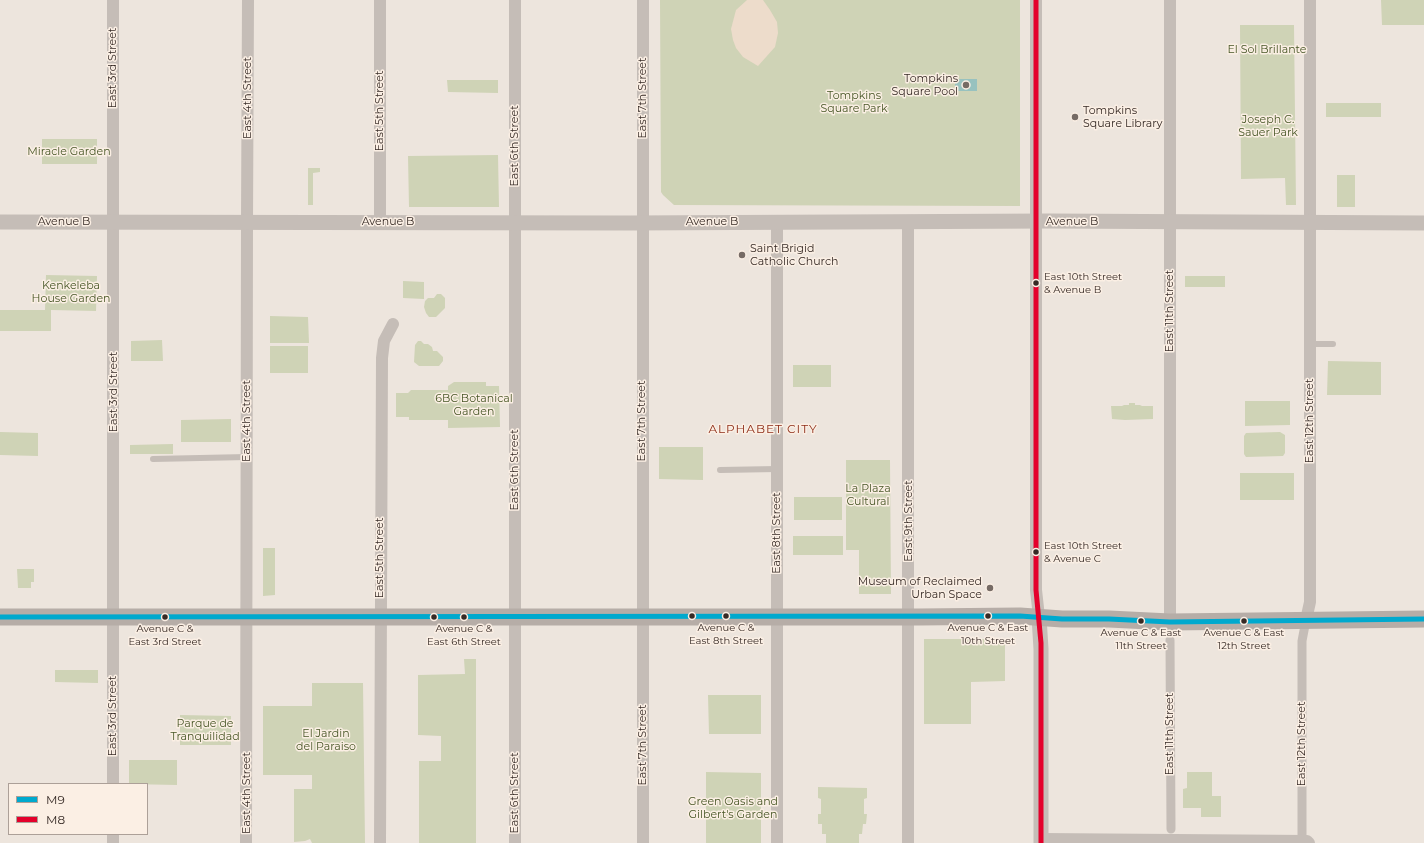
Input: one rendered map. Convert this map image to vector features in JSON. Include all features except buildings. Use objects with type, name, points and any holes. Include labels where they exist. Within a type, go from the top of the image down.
[{"type":"main road","points":[[0,617],[642,618],[1016,616],[1062,619],[1110,619],[1170,622],[1424,619]]},
{"type":"street","name":"East 3rd Street","points":[[113,0],[113,783]]},
{"type":"street","name":"East 4th Street","points":[[246,843],[248,0]]},
{"type":"street","name":"East 5th Street","points":[[380,0],[380,222]]},
{"type":"street","name":"East 6th Street","points":[[515,0],[515,843]]},
{"type":"street","name":"East 7th Street","points":[[643,843],[642,223],[644,0]]},
{"type":"street","points":[[1036,0],[1036,590],[1041,643],[1041,841],[1307,842]]},
{"type":"street","name":"East 11th Street","points":[[1170,0],[1170,622]]},
{"type":"street","name":"East 12th Street","points":[[1307,842],[1302,641],[1310,602],[1310,0]]},
{"type":"street","name":"Avenue B","points":[[0,222],[1424,222]]},
{"type":"street","name":"East 8th Street","points":[[777,222],[777,843]]},
{"type":"street","name":"East 9th Street","points":[[908,222],[908,843]]},
{"type":"street","name":"East 5th Street","points":[[380,843],[382,358],[384,341],[393,324]]},
{"type":"street","name":"East 11th Street","points":[[1170,640],[1170,828]]},
{"type":"lane","points":[[1310,344],[1334,344]]},
{"type":"lane","points":[[153,459],[247,457]]},
{"type":"lane","points":[[720,470],[777,470]]},
{"type":"green space","name":"Tompkins Square Park","points":[[660,0],[1020,0],[1020,206],[674,205],[661,192]]},
{"type":"green space","points":[[1381,0],[1424,0],[1424,25],[1382,25]]},
{"type":"green space","name":"Joseph C. Sauer Park","points":[[1240,25],[1294,25],[1296,205],[1286,205],[1285,178],[1241,179]]},
{"type":"green space","points":[[447,80],[498,80],[498,93],[448,92]]},
{"type":"green space","points":[[1326,103],[1381,103],[1381,117],[1326,117]]},
{"type":"green space","name":"Miracle Garden","points":[[42,139],[97,139],[97,164],[42,164]]},
{"type":"green space","points":[[498,155],[499,207],[409,207],[408,156]]},
{"type":"green space","points":[[308,168],[320,168],[320,172],[313,173],[313,205],[308,205]]},
{"type":"green space","points":[[1337,175],[1355,175],[1355,207],[1337,207]]},
{"type":"green space","name":"Kenkeleba House Garden","points":[[46,275],[97,276],[96,311],[51,310],[51,331],[0,331],[0,310],[45,310]]},
{"type":"green space","points":[[1185,276],[1225,276],[1225,287],[1185,287]]},
{"type":"green space","points":[[403,281],[424,282],[424,299],[403,298]]},
{"type":"green space","points":[[437,294],[441,294],[445,298],[445,308],[436,317],[429,317],[424,307],[425,301],[428,298],[434,298]]},
{"type":"green space","points":[[270,316],[308,317],[309,343],[270,343]]},
{"type":"green space","points":[[162,340],[163,361],[131,361],[131,341]]},
{"type":"green space","points":[[418,341],[428,344],[432,347],[433,351],[437,351],[443,357],[443,361],[439,366],[419,366],[414,362],[415,345]]},
{"type":"green space","points":[[270,346],[308,346],[308,373],[270,373]]},
{"type":"green space","points":[[1328,361],[1381,362],[1381,395],[1327,395]]},
{"type":"green space","points":[[793,365],[831,365],[831,387],[793,387]]},
{"type":"green space","name":"6BC Botanical Garden","points":[[454,382],[486,382],[486,386],[499,386],[500,427],[448,428],[448,420],[409,420],[409,417],[396,417],[396,393],[408,393],[411,390],[448,390],[448,386]]},
{"type":"green space","points":[[1245,401],[1290,401],[1290,425],[1245,426]]},
{"type":"green space","points":[[1129,403],[1135,403],[1135,405],[1142,406],[1153,406],[1153,419],[1112,419],[1111,406],[1129,405]]},
{"type":"green space","points":[[231,419],[231,442],[181,442],[181,420]]},
{"type":"green space","points":[[0,432],[38,433],[38,456],[0,455]]},
{"type":"green space","points":[[1280,432],[1285,435],[1285,453],[1283,456],[1246,457],[1244,454],[1244,436],[1246,433]]},
{"type":"green space","points":[[173,444],[173,454],[130,454],[130,445]]},
{"type":"green space","points":[[659,447],[703,447],[703,480],[659,479]]},
{"type":"green space","name":"La Plaza Cultural","points":[[846,460],[890,460],[891,594],[859,594],[859,550],[846,550]]},
{"type":"green space","points":[[1240,473],[1294,473],[1294,500],[1240,500]]},
{"type":"green space","points":[[794,497],[842,497],[842,520],[794,520]]},
{"type":"green space","points":[[793,536],[843,536],[843,555],[793,555]]},
{"type":"green space","points":[[263,548],[275,548],[275,595],[263,596]]},
{"type":"green space","points":[[17,569],[34,569],[34,582],[31,582],[31,588],[18,588]]},
{"type":"green space","points":[[924,639],[1005,639],[1005,681],[971,682],[971,724],[924,724]]},
{"type":"green space","points":[[464,659],[476,659],[476,843],[419,843],[419,761],[441,761],[441,736],[418,735],[418,675],[465,674]]},
{"type":"green space","points":[[55,670],[98,670],[98,683],[55,682]]},
{"type":"green space","name":"El Jardin del Paraiso","points":[[312,683],[363,683],[365,843],[312,843],[310,839],[294,842],[294,789],[312,789],[312,775],[263,775],[263,706],[312,706]]},
{"type":"green space","points":[[708,695],[761,695],[761,734],[709,734]]},
{"type":"green space","name":"Parque de Tranquilidad","points":[[180,715],[231,716],[231,745],[180,745]]},
{"type":"green space","points":[[129,760],[177,760],[177,785],[129,783]]},
{"type":"green space","name":"Green Oasis and Gilbert's Garden","points":[[706,772],[761,773],[761,843],[706,843]]},
{"type":"green space","points":[[1187,772],[1212,772],[1212,796],[1221,796],[1221,817],[1201,817],[1201,808],[1183,808],[1183,789],[1187,788]]},
{"type":"green space","points":[[818,787],[867,788],[867,798],[864,799],[864,814],[867,814],[866,824],[863,824],[862,834],[859,834],[859,843],[826,843],[826,834],[822,834],[822,824],[818,824],[818,814],[821,814],[821,799],[818,798]]},
{"type":"shaded area","points":[[747,0],[763,0],[777,22],[778,33],[775,47],[758,66],[743,57],[736,48],[731,29],[736,10]]},
{"type":"water","name":"Tompkins Square Pool","points":[[955,79],[977,79],[977,91],[955,91]]},
{"type":"transit line","name":"M8","points":[[1036,0],[1036,590],[1041,643],[1041,843]]},
{"type":"transit line","name":"M9","points":[[0,617],[1020,616],[1062,619],[1109,619],[1170,622],[1424,619]]},
{"type":"place","name":"Tompkins Square Pool","points":[[966,85]]},
{"type":"place","name":"Tompkins Square Library","points":[[1075,117]]},
{"type":"place","name":"Saint Brigid Catholic Church","points":[[742,255]]},
{"type":"place","name":"East 10th Street & Avenue B","points":[[1036,283]]},
{"type":"place","name":"East 10th Street & Avenue C","points":[[1036,552]]},
{"type":"place","name":"Museum of Reclaimed Urban Space","points":[[990,588]]},
{"type":"place","name":"Avenue C & East 8th Street","points":[[726,616]]},
{"type":"place","name":"Avenue C & East 10th Street","points":[[988,616]]},
{"type":"place","name":"Avenue C & East 3rd Street","points":[[165,617]]},
{"type":"place","name":"Avenue C & East 6th Street","points":[[464,617]]},
{"type":"place","name":"Avenue C & East 11th Street","points":[[1141,621]]},
{"type":"place","name":"Avenue C & East 12th Street","points":[[1244,621]]},
{"type":"district","name":"ALPHABET CITY","points":[[763,429]]},
{"type":"park label","name":"El Sol Brillante","points":[[1267,50]]}]
